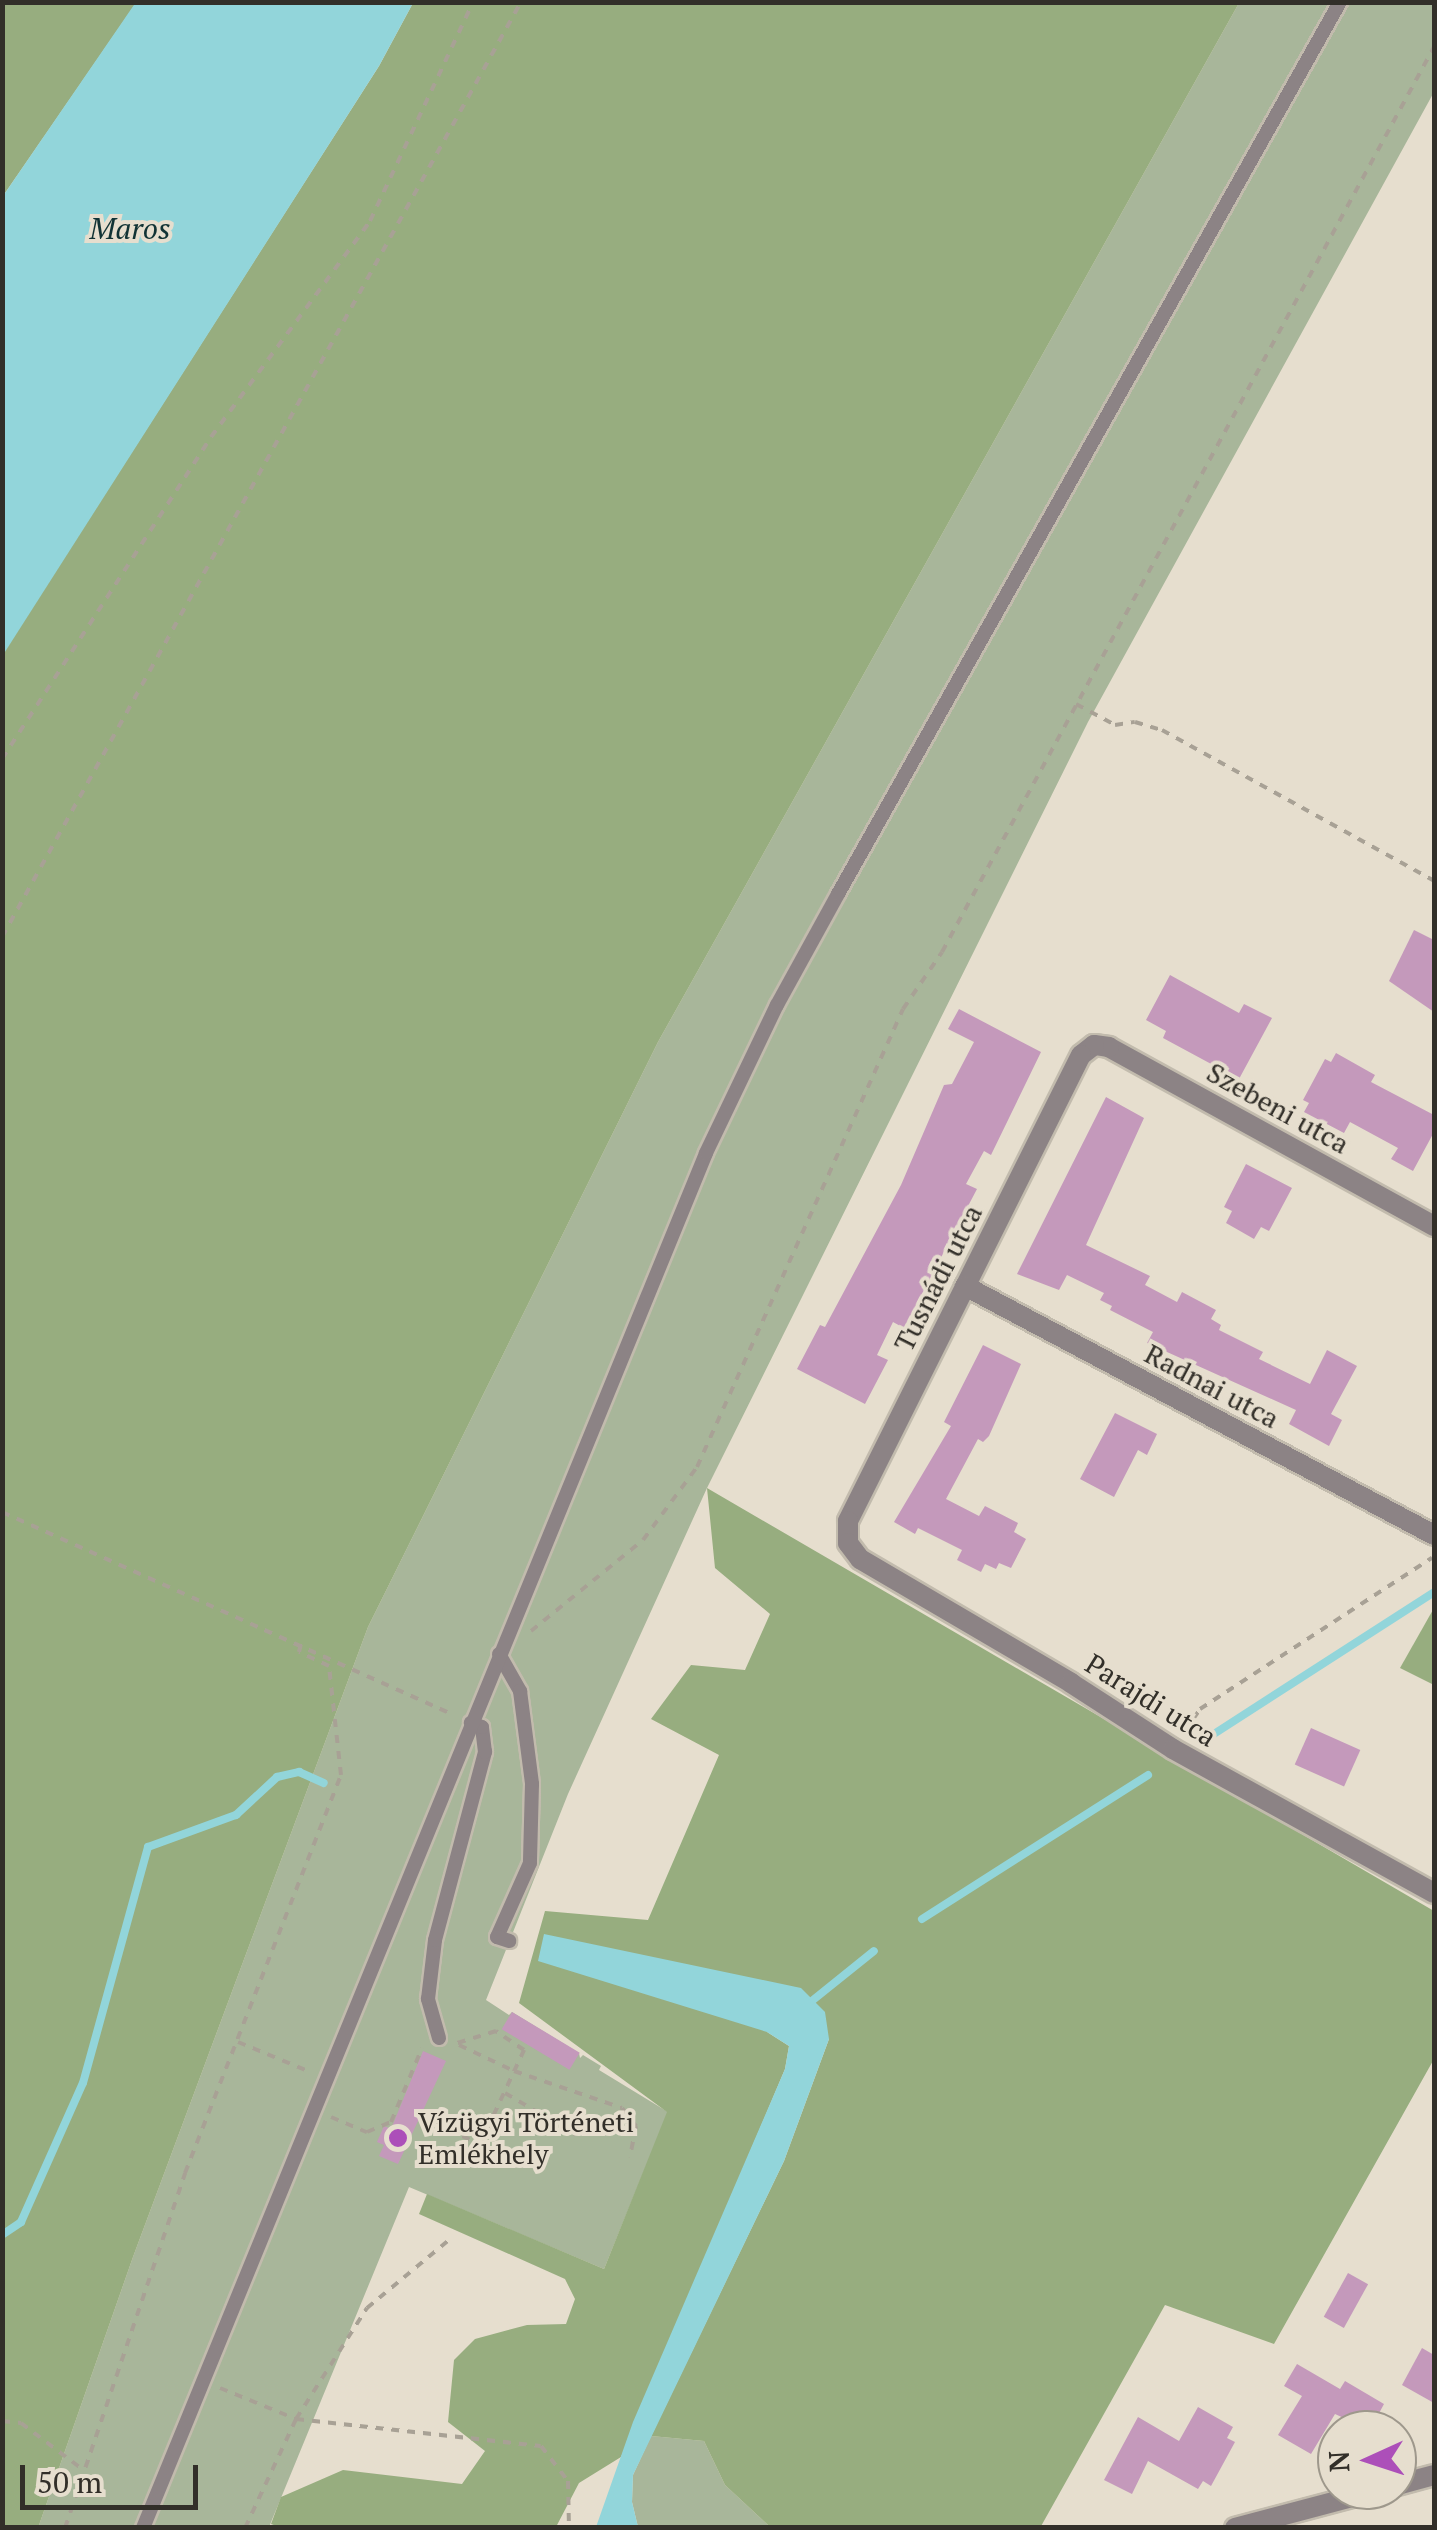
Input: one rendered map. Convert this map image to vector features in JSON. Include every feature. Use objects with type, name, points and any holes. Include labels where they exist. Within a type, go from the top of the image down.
[{"type":"street","name":"Szebeni utca","points":[[1094,1045],[1109,1047],[1434,1226]]},
{"type":"street","name":"Tusnádi utca","points":[[848,1543],[848,1521],[964,1286],[1081,1054],[1094,1045]]},
{"type":"street","name":"Radnai utca","points":[[964,1286],[1434,1535]]},
{"type":"street","name":"Parajdi utca","points":[[848,1543],[860,1559],[1071,1683],[1173,1749],[1434,1893]]},
{"type":"street","points":[[1235,2528],[1317,2506]]},
{"type":"lane","points":[[143,2528],[706,1153],[777,1005],[1340,2]]},
{"type":"lane","points":[[499,1654],[520,1691],[532,1784],[530,1864],[497,1936],[510,1941]]},
{"type":"lane","points":[[438,2036],[428,1998],[435,1940],[485,1752],[482,1727],[471,1723]]},
{"type":"path","points":[[2,759],[211,437],[370,220],[472,2]]},
{"type":"path","points":[[2,937],[520,2]]},
{"type":"path","points":[[499,1654],[644,1540],[697,1467],[903,1009],[942,952],[1434,47]]},
{"type":"path","points":[[1076,704],[1115,726],[1134,722],[1162,730],[1434,881]]},
{"type":"path","points":[[2,1512],[471,1723]]},
{"type":"path","points":[[1173,1749],[1200,1709],[1434,1556]]},
{"type":"path","points":[[65,2528],[185,2174],[342,1775],[330,1666],[299,1652],[300,1643]]},
{"type":"path","points":[[458,2045],[496,2031],[524,2050],[476,2152]]},
{"type":"path","points":[[313,2110],[367,2132],[391,2122],[426,2040],[438,2036],[514,2072],[622,2108],[636,2126],[630,2157]]},
{"type":"path","points":[[237,2042],[326,2079]]},
{"type":"path","points":[[505,2093],[576,2135]]},
{"type":"path","points":[[428,2110],[433,2123]]},
{"type":"path","points":[[422,2127],[433,2123],[480,2144]]},
{"type":"path","points":[[245,2528],[296,2418],[368,2308],[450,2239]]},
{"type":"path","points":[[202,2381],[296,2418],[541,2446],[568,2481],[569,2528]]},
{"type":"path","points":[[2,2421],[21,2423],[82,2469]]},
{"type":"green space","points":[[2,3],[136,3],[3,196]]},
{"type":"green space","points":[[413,3],[1239,3],[658,1042],[368,1627],[133,2257],[38,2528],[2,2527],[2,655],[379,66]]},
{"type":"green space","points":[[1239,3],[1434,3],[1434,92],[1088,722],[707,1488],[568,1794],[486,2000],[579,2053],[580,2058],[583,2055],[601,2066],[599,2070],[668,2112],[604,2269],[409,2187],[269,2527],[38,2528],[133,2257],[368,1627],[658,1042]]},
{"type":"green space","points":[[707,1488],[1434,1911],[1434,2059],[1274,2344],[1165,2305],[1040,2528],[768,2525],[725,2485],[704,2441],[651,2436],[784,2161],[829,2039],[767,2032],[789,2046],[785,2069],[621,2457],[579,2483],[556,2527],[282,2528],[271,2524],[281,2497],[343,2470],[462,2484],[485,2451],[448,2422],[454,2360],[475,2339],[527,2325],[566,2324],[575,2299],[565,2279],[419,2214],[427,2194],[604,2269],[667,2112],[519,2003],[545,1911],[648,1920],[719,1755],[651,1719],[691,1665],[745,1670],[770,1614],[715,1568]]},
{"type":"green space","points":[[1434,1608],[1434,1685],[1400,1668]]},
{"type":"green space","points":[[651,2436],[704,2441],[725,2485],[768,2525],[781,2527],[638,2527],[632,2502],[633,2475]]},
{"type":"water","name":"Maros","points":[[136,2],[413,3],[379,66],[3,655],[3,196]]},
{"type":"water","points":[[544,1934],[801,1988],[825,2012],[829,2039],[784,2161],[633,2475],[632,2502],[638,2527],[596,2527],[633,2422],[785,2069],[789,2046],[767,2032],[538,1961]]},
{"type":"building","points":[[1414,930],[1434,940],[1434,1012],[1389,981]]},
{"type":"building","points":[[1170,975],[1239,1013],[1244,1004],[1272,1018],[1239,1079],[1163,1038],[1166,1031],[1146,1020]]},
{"type":"building","points":[[959,1009],[1041,1052],[991,1155],[984,1151],[966,1184],[977,1189],[904,1328],[893,1322],[877,1355],[888,1360],[865,1404],[797,1369],[820,1325],[825,1327],[901,1185],[944,1085],[952,1084],[974,1042],[948,1029]]},
{"type":"building","points":[[1336,1053],[1375,1075],[1371,1082],[1434,1115],[1434,1132],[1413,1171],[1391,1159],[1398,1148],[1350,1122],[1344,1133],[1304,1112],[1309,1103],[1303,1100],[1325,1059],[1331,1062]]},
{"type":"building","points":[[1106,1097],[1144,1118],[1086,1245],[1150,1276],[1145,1285],[1177,1302],[1182,1292],[1216,1310],[1211,1319],[1221,1325],[1219,1330],[1263,1352],[1259,1359],[1310,1384],[1327,1350],[1357,1366],[1331,1414],[1342,1420],[1329,1446],[1289,1424],[1296,1410],[1147,1343],[1153,1332],[1110,1310],[1112,1306],[1100,1300],[1104,1293],[1067,1275],[1059,1290],[1017,1274]]},
{"type":"building","points":[[1246,1164],[1292,1188],[1269,1231],[1261,1227],[1254,1239],[1226,1223],[1232,1211],[1224,1207]]},
{"type":"building","points":[[983,1345],[1021,1364],[989,1436],[983,1442],[978,1439],[946,1499],[979,1516],[985,1506],[1018,1523],[1014,1532],[1026,1539],[1011,1568],[999,1563],[996,1569],[985,1564],[981,1572],[957,1560],[962,1550],[918,1528],[915,1534],[894,1522],[951,1426],[944,1422]]},
{"type":"building","points":[[1115,1413],[1157,1434],[1147,1455],[1138,1450],[1114,1497],[1080,1479]]},
{"type":"building","points":[[1311,1728],[1360,1750],[1344,1787],[1295,1765]]},
{"type":"building","points":[[512,2012],[580,2053],[569,2070],[502,2029]]},
{"type":"building","points":[[423,2051],[446,2061],[398,2164],[379,2156],[384,2145],[377,2142],[384,2126],[391,2129]]},
{"type":"building","points":[[1348,2273],[1368,2284],[1344,2328],[1324,2317]]},
{"type":"building","points":[[1422,2348],[1434,2355],[1434,2403],[1402,2385]]},
{"type":"building","points":[[1297,2364],[1340,2389],[1345,2381],[1384,2404],[1381,2410],[1317,2410],[1317,2444],[1311,2454],[1278,2435],[1302,2396],[1284,2386]]},
{"type":"building","points":[[1198,2407],[1233,2427],[1227,2438],[1235,2442],[1211,2486],[1203,2481],[1198,2489],[1148,2461],[1132,2494],[1104,2480],[1138,2417],[1179,2441]]},
{"type":"waterway","points":[[1203,1741],[1434,1592]]},
{"type":"waterway","points":[[2,2235],[21,2222],[83,2083],[148,1847],[236,1815],[277,1777],[299,1772],[324,1783]]},
{"type":"waterway","points":[[922,1919],[1148,1775]]},
{"type":"waterway","points":[[813,2000],[874,1951]]},
{"type":"place","name":"Vízügyi Történeti Emlékhely","points":[[398,2138]]}]
